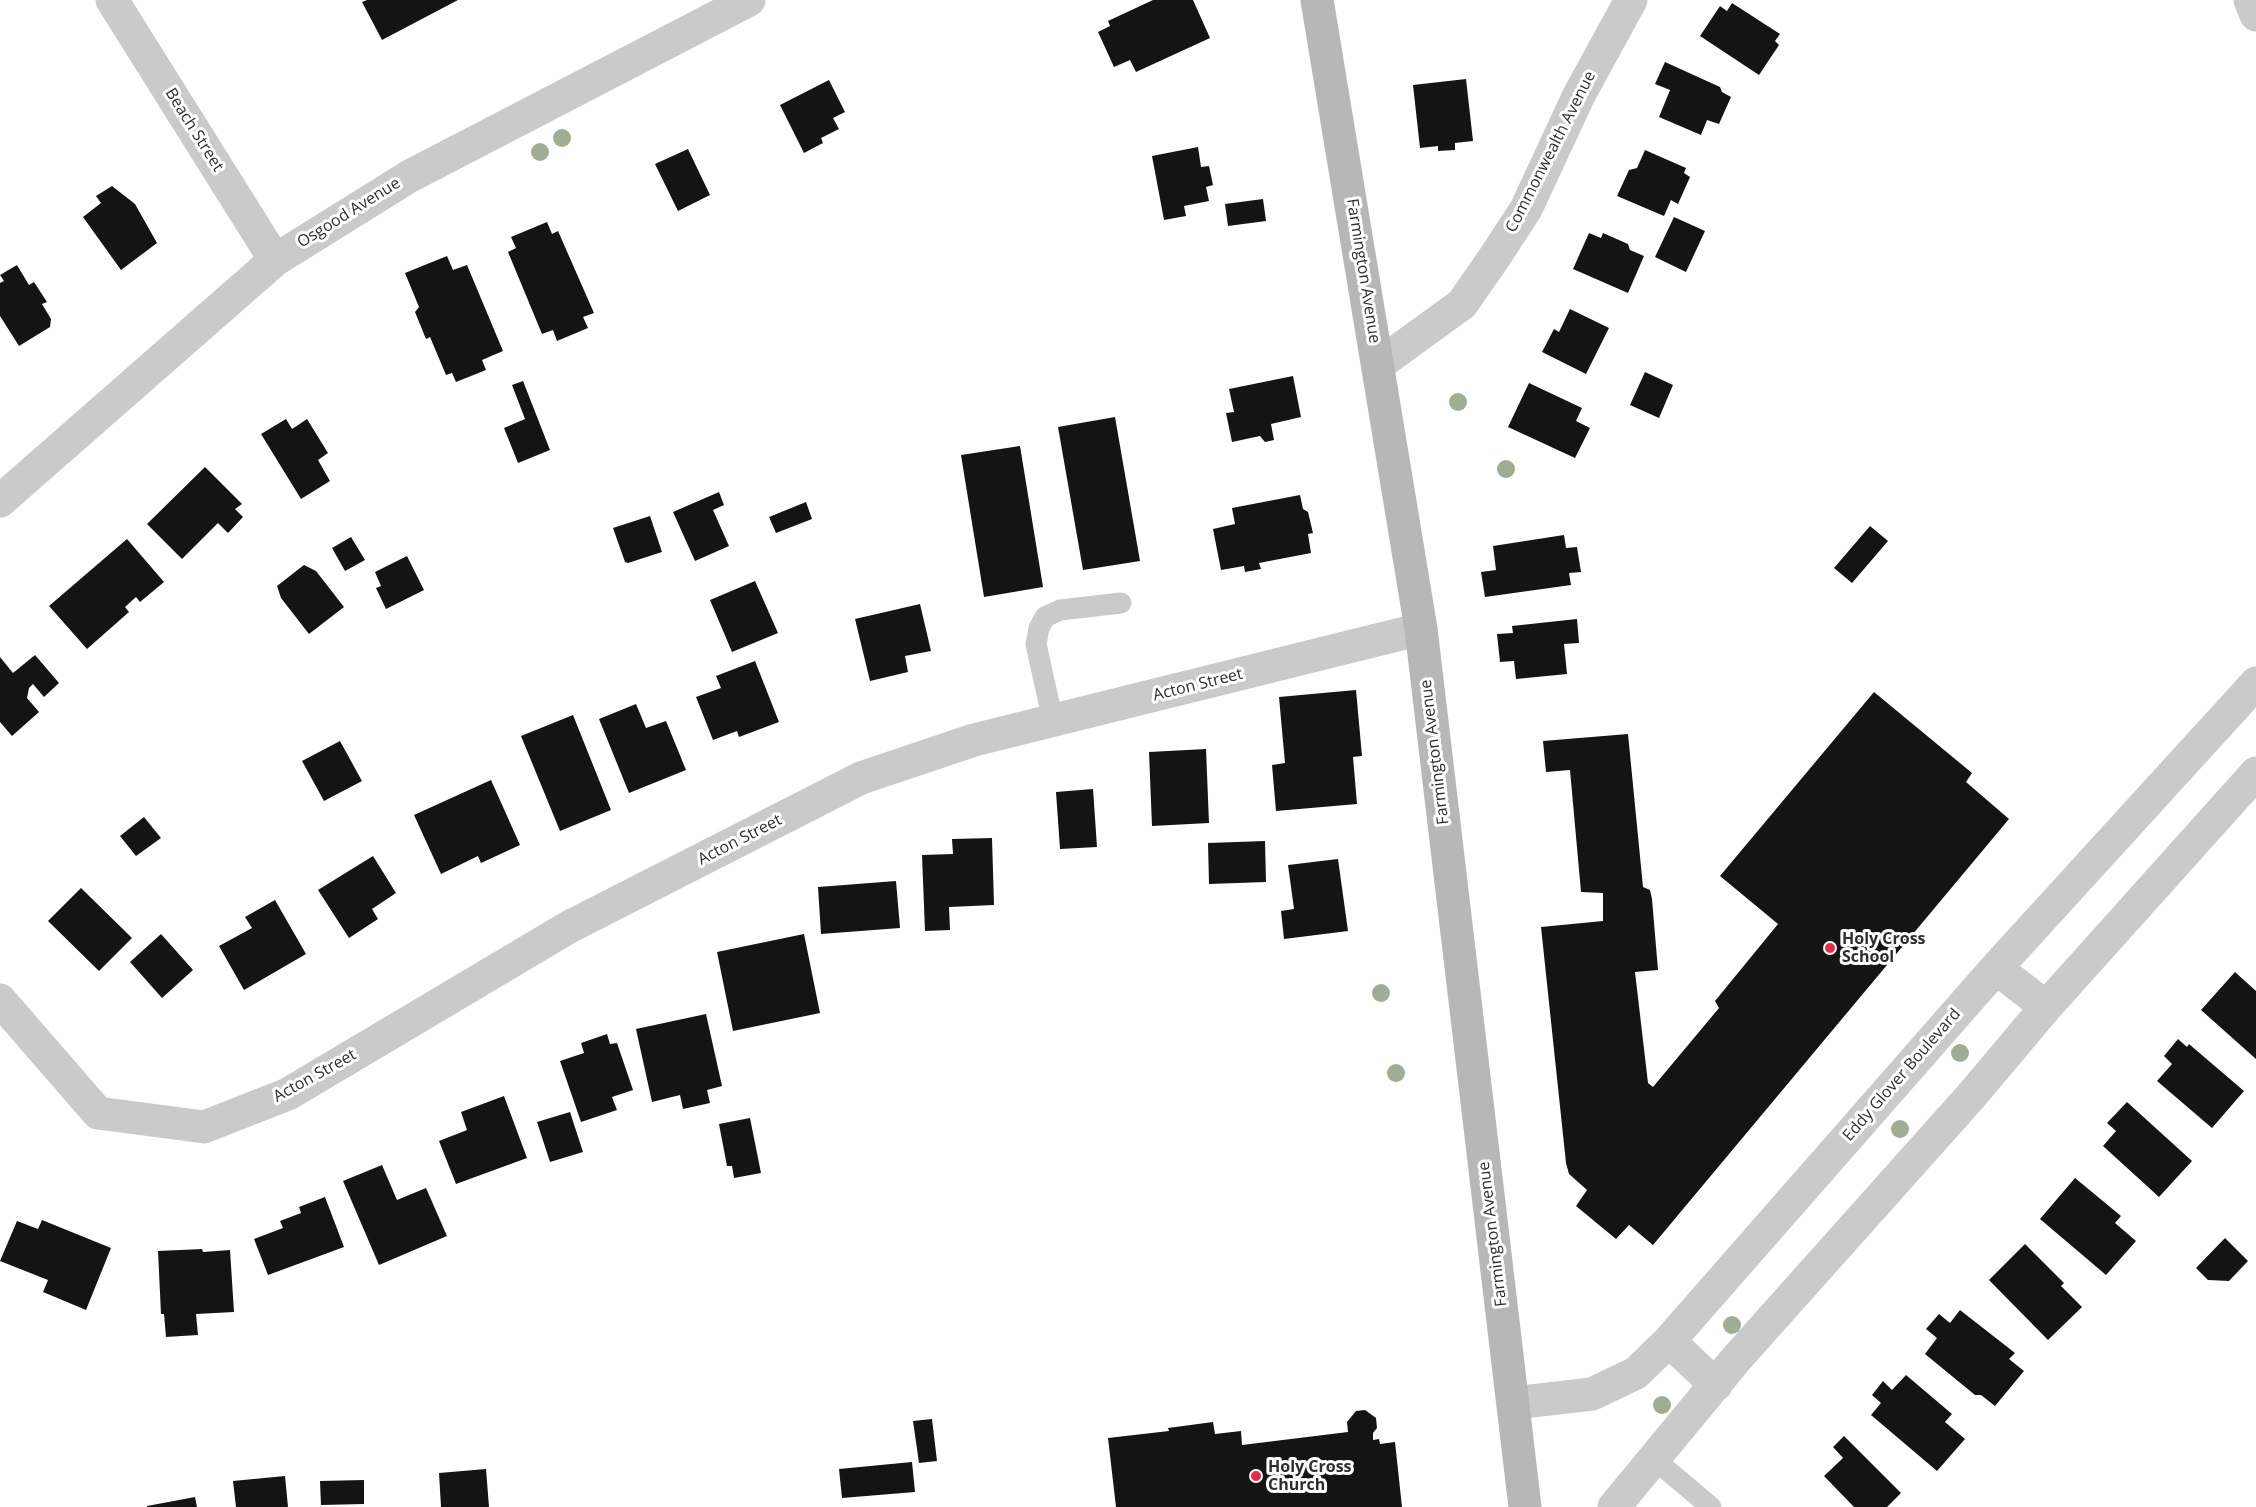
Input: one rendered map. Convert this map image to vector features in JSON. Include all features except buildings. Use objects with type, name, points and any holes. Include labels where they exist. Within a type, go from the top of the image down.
[{"type":"main road","name":"Farmington Avenue","points":[[1317,0],[1421,629],[1525,1507]]},
{"type":"street","name":"Beach Street","points":[[112,0],[275,260]]},
{"type":"street","name":"Osgood Avenue","points":[[0,501],[275,260],[410,176],[749,0]]},
{"type":"street","name":"Commonwealth Avenue","points":[[1378,365],[1462,304],[1494,258],[1526,209],[1579,95],[1631,0]]},
{"type":"street","points":[[2250,0],[2256,15]]},
{"type":"street","name":"Acton Street","points":[[0,1000],[98,1113],[204,1127],[288,1094],[569,927],[861,778],[974,740],[1421,629]]},
{"type":"street","name":"Eddy Glover Boulevard","points":[[1514,1403],[1592,1394],[1636,1373],[1669,1341],[1996,968],[2256,683]]},
{"type":"street","points":[[1614,1507],[1737,1358],[2256,773]]},
{"type":"street","points":[[1996,968],[2046,1007]]},
{"type":"street","points":[[1669,1341],[1716,1385]]},
{"type":"lane","points":[[1053,721],[1036,644],[1039,628],[1045,617],[1060,610],[1121,603]]},
{"type":"lane","points":[[1654,1459],[1711,1507]]},
{"type":"place","name":"Holy Cross School","points":[[1830,948]]},
{"type":"place","name":"Holy Cross Church","points":[[1256,1476]]}]
